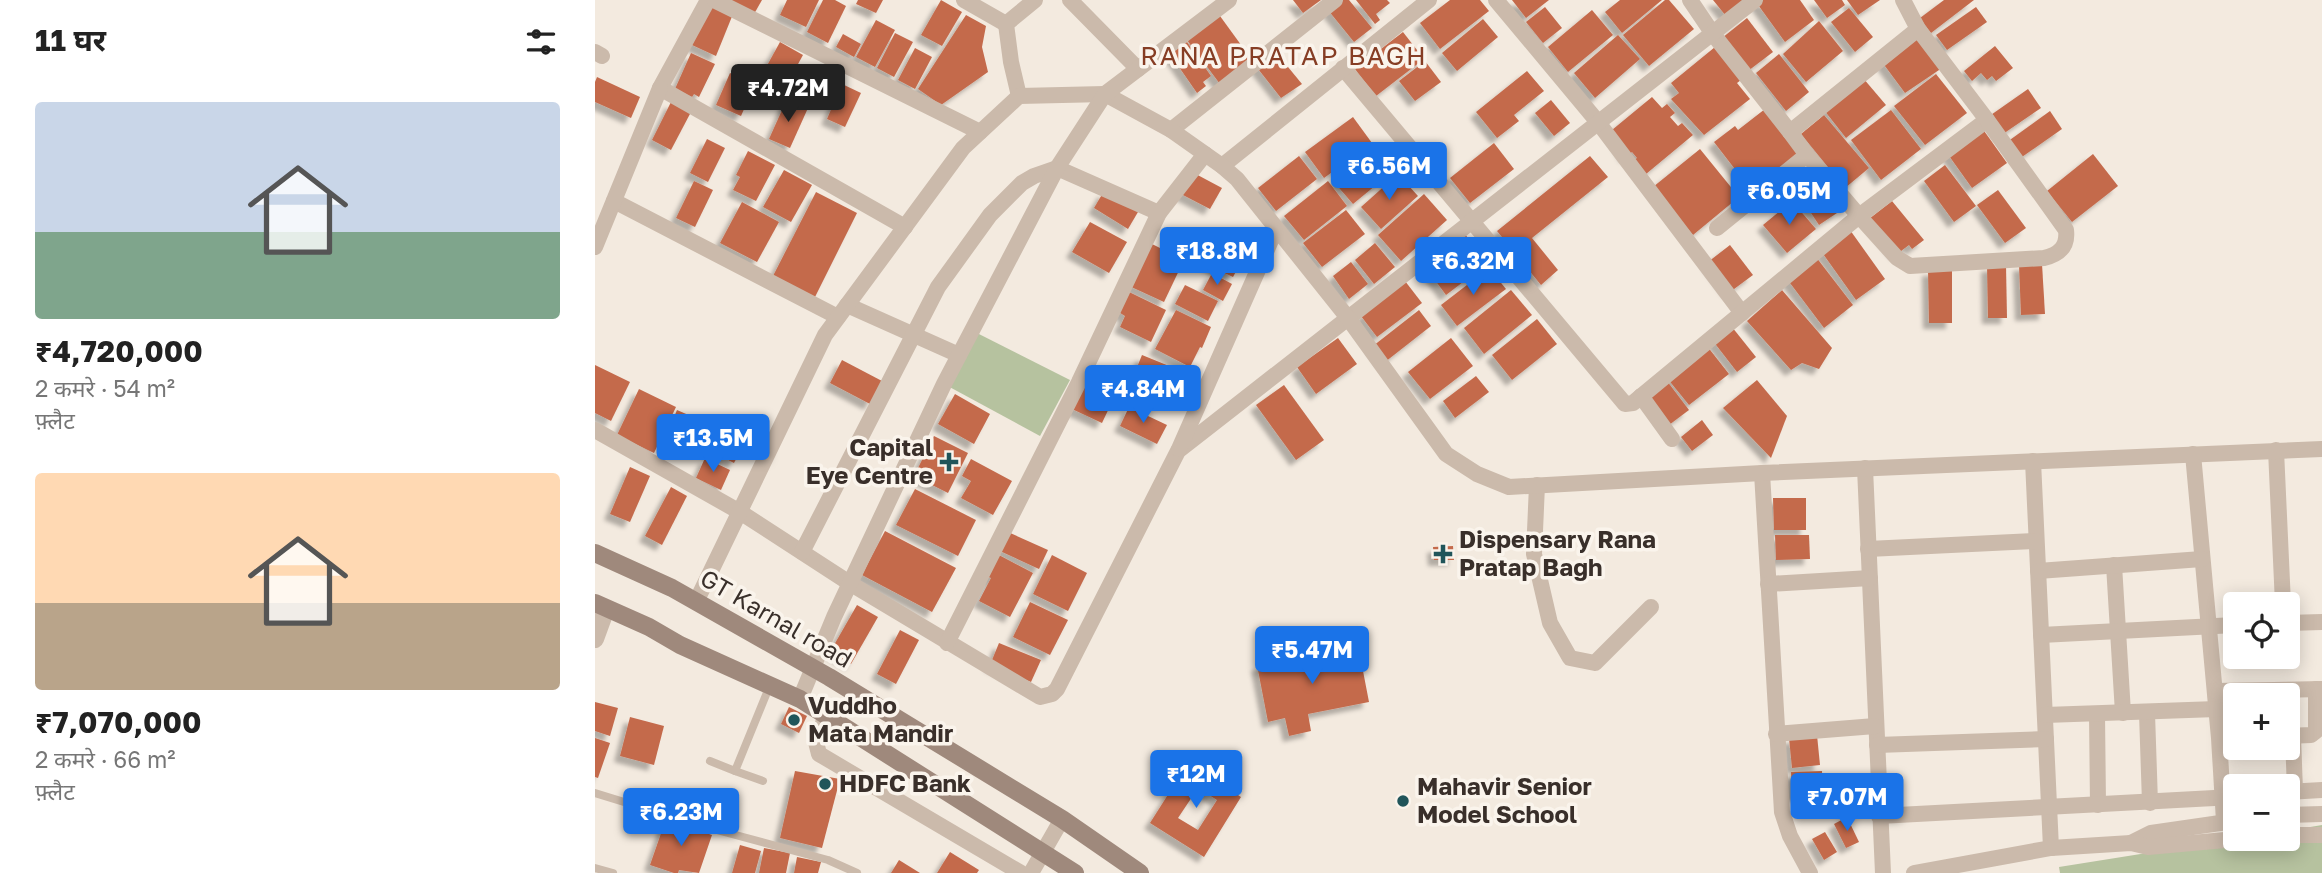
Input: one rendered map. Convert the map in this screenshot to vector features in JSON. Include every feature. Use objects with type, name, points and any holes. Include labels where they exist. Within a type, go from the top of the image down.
[{"type":"main road","name":"GT Karnal road","points":[[595,553],[672,588],[814,668],[1062,819],[1140,873]]},
{"type":"main road","points":[[600,606],[800,699],[1075,873]]},
{"type":"street","points":[[595,247],[660,88],[708,0]]},
{"type":"street","points":[[714,0],[980,132]]},
{"type":"street","points":[[964,0],[1006,24]]},
{"type":"street","points":[[1006,24],[1035,0]]},
{"type":"street","points":[[1070,0],[1138,69]]},
{"type":"street","points":[[800,699],[959,355],[1057,168],[1105,94],[1229,0]]},
{"type":"street","points":[[1171,130],[1335,0]]},
{"type":"street","points":[[1399,0],[1410,13]]},
{"type":"street","points":[[1222,166],[1429,0]]},
{"type":"street","points":[[1496,0],[1597,121],[1742,313]]},
{"type":"street","points":[[1690,0],[1713,34],[1807,155],[1897,258],[1910,266],[2044,258],[2055,255],[2067,240],[2066,230],[1918,29],[1903,0]]},
{"type":"street","points":[[1178,451],[1755,0]]},
{"type":"street","points":[[1006,24],[1019,96]]},
{"type":"street","points":[[1790,132],[1918,29]]},
{"type":"street","points":[[1343,68],[1623,403],[1633,403],[1859,216],[1987,120]]},
{"type":"street","points":[[660,88],[905,227]]},
{"type":"street","points":[[696,602],[825,335],[963,148],[1019,96],[1105,94],[1171,130],[1222,166],[1237,179],[1347,318],[1446,454],[1477,474],[1510,487],[1762,472],[2322,449]]},
{"type":"street","points":[[947,643],[1079,382],[1159,213],[1205,154]]},
{"type":"street","points":[[1717,228],[1807,155]]},
{"type":"street","points":[[802,552],[938,287],[990,215],[1023,183],[1057,168],[1159,213]]},
{"type":"street","points":[[614,201],[843,311],[913,335],[959,355]]},
{"type":"street","points":[[595,430],[740,512],[851,584],[1040,697],[1052,694],[1057,689],[1178,451],[1276,229]]},
{"type":"street","points":[[1641,396],[1672,439]]},
{"type":"street","points":[[2276,450],[2282,592]]},
{"type":"street","points":[[2193,454],[2215,691],[2223,726]]},
{"type":"street","points":[[2033,461],[2051,848]]},
{"type":"street","points":[[1865,468],[1882,873]]},
{"type":"street","points":[[1762,472],[1782,812],[1810,873]]},
{"type":"street","points":[[1537,485],[1534,554],[1550,624],[1570,658],[1595,663],[1651,607]]},
{"type":"street","points":[[1868,549],[2036,541]]},
{"type":"street","points":[[2038,571],[2202,559]]},
{"type":"street","points":[[2114,565],[2123,713]]},
{"type":"street","points":[[1768,584],[1870,578]]},
{"type":"street","points":[[595,639],[600,606]]},
{"type":"street","points":[[2300,623],[2322,622]]},
{"type":"street","points":[[2041,635],[2223,625]]},
{"type":"street","points":[[2215,691],[2319,689],[2316,732],[2300,736]]},
{"type":"street","points":[[2045,715],[2217,709]]},
{"type":"street","points":[[2097,713],[2098,804]]},
{"type":"street","points":[[2147,713],[2150,803]]},
{"type":"street","points":[[826,715],[816,742],[819,754],[1021,873]]},
{"type":"street","points":[[1776,734],[1875,726]]},
{"type":"street","points":[[1877,745],[2046,739]]},
{"type":"street","points":[[2300,791],[2322,790]]},
{"type":"street","points":[[1879,816],[2223,797]]},
{"type":"street","points":[[2300,815],[2322,814]]},
{"type":"street","points":[[1031,873],[1062,819]]},
{"type":"street","points":[[2131,843],[2151,833],[2223,822]]},
{"type":"street","points":[[2300,835],[2322,835]]},
{"type":"street","points":[[1914,873],[2051,848],[2131,843],[2148,847],[2223,840]]},
{"type":"lane","points":[[734,771],[770,685]]},
{"type":"lane","points":[[710,761],[763,780]]},
{"type":"lane","points":[[595,793],[702,826],[828,860],[857,873]]},
{"type":"lane","points":[[595,868],[613,873]]},
{"type":"green space","points":[[971,330],[1070,380],[1040,436],[944,384]]},
{"type":"green space","points":[[2322,825],[2322,873],[2060,873],[2059,867],[2223,841],[2223,851],[2300,851],[2300,829]]},
{"type":"building","points":[[730,0],[762,0],[754,14]]},
{"type":"building","points":[[787,0],[819,0],[806,27],[780,15]]},
{"type":"building","points":[[823,0],[835,0],[846,6],[828,43],[807,32]]},
{"type":"building","points":[[858,0],[883,0],[876,13],[856,4]]},
{"type":"building","points":[[941,0],[962,12],[942,46],[921,35]]},
{"type":"building","points":[[1293,0],[1321,0],[1303,13]]},
{"type":"building","points":[[1342,0],[1349,0],[1372,28],[1354,42],[1328,10]]},
{"type":"building","points":[[1356,0],[1387,0],[1390,3],[1376,14],[1380,20],[1375,24]]},
{"type":"building","points":[[1450,0],[1480,0],[1489,11],[1440,49],[1420,23]]},
{"type":"building","points":[[1512,0],[1549,0],[1526,18]]},
{"type":"building","points":[[1620,0],[1662,0],[1622,33],[1605,12]]},
{"type":"building","points":[[1665,0],[1669,0],[1694,29],[1649,66],[1623,35]]},
{"type":"building","points":[[1713,0],[1746,0],[1726,16]]},
{"type":"building","points":[[1800,0],[1814,20],[1785,42],[1756,2]]},
{"type":"building","points":[[1814,0],[1842,0],[1845,5],[1827,18]]},
{"type":"building","points":[[1847,0],[1880,0],[1858,15]]},
{"type":"building","points":[[1944,0],[1974,0],[1931,33],[1920,18]]},
{"type":"building","points":[[712,4],[733,14],[716,56],[692,45]]},
{"type":"building","points":[[1545,7],[1562,28],[1543,43],[1526,22]]},
{"type":"building","points":[[1976,7],[1987,22],[1947,50],[1936,35]]},
{"type":"building","points":[[1849,8],[1873,37],[1855,52],[1831,22]]},
{"type":"building","points":[[1592,10],[1613,35],[1568,72],[1548,47]]},
{"type":"building","points":[[966,15],[986,26],[982,47],[988,72],[941,105],[918,89]]},
{"type":"building","points":[[1220,16],[1252,60],[1220,84],[1187,40]]},
{"type":"building","points":[[1747,18],[1773,52],[1748,71],[1722,38]]},
{"type":"building","points":[[1483,19],[1498,37],[1457,71],[1442,53]]},
{"type":"building","points":[[876,20],[895,30],[875,67],[856,57]]},
{"type":"building","points":[[1819,21],[1843,51],[1806,82],[1783,54]]},
{"type":"building","points":[[1403,32],[1424,59],[1376,96],[1355,69]]},
{"type":"building","points":[[895,33],[913,42],[894,77],[877,68]]},
{"type":"building","points":[[843,34],[861,44],[854,57],[836,47]]},
{"type":"building","points":[[1618,35],[1640,59],[1595,98],[1574,73]]},
{"type":"building","points":[[1919,36],[1942,68],[1905,93],[1882,62]]},
{"type":"building","points":[[780,42],[803,55],[781,95],[758,82]]},
{"type":"building","points":[[1187,42],[1211,76],[1203,82],[1206,86],[1197,93],[1170,54]]},
{"type":"building","points":[[1995,46],[2013,68],[1996,81],[1992,76],[1987,80],[1981,73],[1972,81],[1964,71]]},
{"type":"building","points":[[1715,47],[1741,80],[1737,83],[1750,99],[1704,135],[1671,99],[1679,93],[1671,83]]},
{"type":"building","points":[[915,48],[932,57],[915,89],[898,80]]},
{"type":"building","points":[[1274,50],[1302,84],[1281,98],[1255,65]]},
{"type":"building","points":[[691,53],[715,64],[699,97],[694,94],[692,97],[675,89]]},
{"type":"building","points":[[1779,54],[1809,92],[1786,111],[1756,73]]},
{"type":"building","points":[[1425,61],[1441,82],[1415,101],[1399,81]]},
{"type":"building","points":[[1527,71],[1544,91],[1514,115],[1519,121],[1497,138],[1476,112]]},
{"type":"building","points":[[730,73],[755,84],[741,116],[716,105]]},
{"type":"building","points":[[1936,74],[1967,113],[1925,145],[1894,106]]},
{"type":"building","points":[[597,77],[640,97],[631,118],[595,102]]},
{"type":"building","points":[[1863,78],[1886,105],[1846,138],[1824,110]]},
{"type":"building","points":[[842,84],[861,93],[845,127],[827,119]]},
{"type":"building","points":[[2028,89],[2041,108],[2000,136],[1988,117]]},
{"type":"building","points":[[1652,97],[1662,108],[1667,104],[1675,113],[1670,117],[1678,126],[1682,123],[1693,135],[1646,174],[1634,160],[1637,158],[1632,152],[1626,157],[1612,130]]},
{"type":"building","points":[[787,99],[808,108],[790,148],[769,139]]},
{"type":"building","points":[[1551,100],[1570,123],[1554,136],[1535,113]]},
{"type":"building","points":[[671,102],[691,112],[671,150],[652,140]]},
{"type":"building","points":[[1765,109],[1801,157],[1750,196],[1738,179],[1741,177],[1714,142],[1735,126],[1738,130]]},
{"type":"building","points":[[1891,110],[1921,149],[1881,180],[1851,140]]},
{"type":"building","points":[[2050,111],[2062,129],[2019,159],[2007,142]]},
{"type":"building","points":[[1824,115],[1869,168],[1845,188],[1801,134]]},
{"type":"building","points":[[1353,117],[1372,143],[1324,178],[1305,152]]},
{"type":"building","points":[[1982,128],[2007,163],[1972,188],[1947,153]]},
{"type":"building","points":[[707,139],[725,148],[708,182],[690,173]]},
{"type":"building","points":[[1378,143],[1398,167],[1353,204],[1333,181]]},
{"type":"building","points":[[1494,143],[1514,169],[1470,203],[1450,178]]},
{"type":"building","points":[[1700,149],[1739,197],[1693,235],[1653,187]]},
{"type":"building","points":[[748,151],[775,165],[756,201],[733,190],[740,177],[736,175]]},
{"type":"building","points":[[2093,154],[2118,186],[2072,222],[2047,191]]},
{"type":"building","points":[[1299,156],[1317,179],[1276,211],[1258,188]]},
{"type":"building","points":[[1590,156],[1608,177],[1532,238],[1558,270],[1541,285],[1497,231]]},
{"type":"building","points":[[1945,165],[1976,206],[1954,222],[1924,181]]},
{"type":"building","points":[[784,170],[812,185],[791,222],[763,207]]},
{"type":"building","points":[[1192,172],[1222,188],[1210,209],[1181,194]]},
{"type":"building","points":[[1398,174],[1418,196],[1381,229],[1361,207]]},
{"type":"building","points":[[1816,175],[1840,211],[1819,225],[1795,189]]},
{"type":"building","points":[[694,181],[713,190],[695,227],[676,218]]},
{"type":"building","points":[[1328,181],[1347,206],[1304,240],[1284,216]]},
{"type":"building","points":[[1998,190],[2026,228],[2005,243],[1977,205]]},
{"type":"building","points":[[1104,191],[1138,212],[1128,229],[1094,208]]},
{"type":"building","points":[[816,192],[857,213],[815,297],[773,276]]},
{"type":"building","points":[[1424,194],[1447,220],[1401,261],[1378,235]]},
{"type":"building","points":[[1792,201],[1816,229],[1787,253],[1763,225]]},
{"type":"building","points":[[1892,201],[1924,240],[1912,249],[1909,245],[1897,254],[1869,219]]},
{"type":"building","points":[[742,202],[779,222],[757,262],[720,243]]},
{"type":"building","points":[[1346,210],[1365,234],[1322,267],[1303,243]]},
{"type":"building","points":[[1090,222],[1127,242],[1109,273],[1072,252]]},
{"type":"building","points":[[1850,230],[1885,279],[1856,300],[1821,251]]},
{"type":"building","points":[[1464,233],[1488,263],[1446,295],[1423,264]]},
{"type":"building","points":[[1205,235],[1245,255],[1233,277],[1193,258]]},
{"type":"building","points":[[1148,242],[1184,260],[1164,302],[1127,285]]},
{"type":"building","points":[[1375,243],[1395,267],[1374,284],[1355,260]]},
{"type":"building","points":[[1730,245],[1753,275],[1730,292],[1708,262]]},
{"type":"building","points":[[1816,257],[1853,305],[1824,328],[1787,279]]},
{"type":"building","points":[[1351,262],[1368,284],[1349,299],[1333,276]]},
{"type":"building","points":[[2042,264],[2045,314],[2021,315],[2019,265]]},
{"type":"building","points":[[2006,265],[2007,318],[1988,318],[1987,266]]},
{"type":"building","points":[[1489,268],[1506,289],[1457,326],[1441,305]]},
{"type":"building","points":[[1928,270],[1952,270],[1952,323],[1929,323]]},
{"type":"building","points":[[1212,273],[1232,284],[1223,301],[1203,290]]},
{"type":"building","points":[[1405,281],[1422,303],[1377,337],[1361,316]]},
{"type":"building","points":[[1185,285],[1218,301],[1208,321],[1175,304]]},
{"type":"building","points":[[1511,290],[1532,315],[1484,354],[1464,328]]},
{"type":"building","points":[[1782,290],[1832,348],[1819,369],[1802,363],[1791,370],[1747,321]]},
{"type":"building","points":[[1127,291],[1166,310],[1151,342],[1120,327],[1125,316],[1117,311]]},
{"type":"building","points":[[1176,310],[1211,327],[1190,367],[1155,349]]},
{"type":"building","points":[[1419,310],[1431,326],[1385,362],[1373,346]]},
{"type":"building","points":[[1537,319],[1557,344],[1512,380],[1492,355]]},
{"type":"building","points":[[1732,327],[1756,357],[1737,372],[1713,341]]},
{"type":"building","points":[[1338,338],[1357,364],[1316,394],[1297,367]]},
{"type":"building","points":[[1451,338],[1473,366],[1430,399],[1408,372]]},
{"type":"building","points":[[1707,346],[1729,374],[1689,405],[1667,378]]},
{"type":"building","points":[[1142,355],[1184,372],[1175,395],[1133,377]]},
{"type":"building","points":[[842,360],[882,381],[870,404],[830,383]]},
{"type":"building","points":[[595,365],[630,382],[611,421],[595,413]]},
{"type":"building","points":[[1476,376],[1489,392],[1455,418],[1443,401]]},
{"type":"building","points":[[1757,380],[1787,416],[1771,458],[1723,408]]},
{"type":"building","points":[[1667,381],[1689,410],[1669,425],[1647,396]]},
{"type":"building","points":[[1083,384],[1095,390],[1092,396],[1111,404],[1102,423],[1072,409]]},
{"type":"building","points":[[1284,385],[1324,440],[1296,460],[1256,405]]},
{"type":"building","points":[[639,389],[676,407],[654,453],[617,435]]},
{"type":"building","points":[[955,394],[990,414],[974,444],[938,424]]},
{"type":"building","points":[[1129,407],[1167,425],[1157,444],[1120,426]]},
{"type":"building","points":[[677,410],[700,420],[687,448],[665,438]]},
{"type":"building","points":[[1702,420],[1713,435],[1692,451],[1681,437]]},
{"type":"building","points":[[720,429],[745,442],[734,463],[708,450]]},
{"type":"building","points":[[934,436],[968,453],[948,493],[914,476]]},
{"type":"building","points":[[705,458],[730,470],[721,490],[696,478]]},
{"type":"building","points":[[971,459],[1012,481],[993,515],[961,498],[971,481],[962,476]]},
{"type":"building","points":[[630,467],[650,476],[630,522],[610,514]]},
{"type":"building","points":[[671,487],[687,496],[662,545],[645,536]]},
{"type":"building","points":[[915,489],[976,520],[958,556],[896,525]]},
{"type":"building","points":[[1773,498],[1806,498],[1806,530],[1774,530]]},
{"type":"building","points":[[885,531],[956,568],[932,612],[862,575]]},
{"type":"building","points":[[1008,532],[1048,550],[1039,569],[1000,551]]},
{"type":"building","points":[[1775,535],[1809,535],[1810,559],[1776,560]]},
{"type":"building","points":[[1453,546],[1454,560],[1434,560],[1433,547]]},
{"type":"building","points":[[995,553],[1033,573],[1010,617],[979,601],[991,578],[984,575]]},
{"type":"building","points":[[1052,555],[1087,573],[1068,611],[1033,594]]},
{"type":"building","points":[[1030,602],[1068,620],[1050,655],[1013,637]]},
{"type":"building","points":[[857,605],[878,617],[851,664],[830,652]]},
{"type":"building","points":[[900,630],[919,640],[896,684],[877,674]]},
{"type":"building","points":[[999,643],[1041,660],[1031,682],[990,665]]},
{"type":"building","points":[[1358,645],[1369,702],[1308,714],[1311,731],[1289,736],[1285,718],[1268,722],[1257,665]]},
{"type":"building","points":[[595,702],[618,708],[610,736],[595,731]]},
{"type":"building","name":"Vuddho Mata Mandir","points":[[789,707],[807,716],[799,733],[781,724]]},
{"type":"building","points":[[630,717],[664,726],[654,765],[620,756]]},
{"type":"building","points":[[1817,735],[1820,765],[1792,768],[1789,738]]},
{"type":"building","points":[[595,738],[610,743],[598,778],[595,777]]},
{"type":"building","points":[[1188,763],[1241,797],[1204,857],[1150,823]],"holes":[[[1198,788],[1217,800],[1198,830],[1178,818]]]},
{"type":"building","points":[[795,771],[840,779],[822,848],[780,838]]},
{"type":"building","points":[[1822,771],[1823,795],[1792,796],[1791,772]]},
{"type":"building","points":[[1847,817],[1859,842],[1846,848],[1834,824]]},
{"type":"building","points":[[666,819],[712,835],[699,873],[679,870],[674,873],[650,865]]},
{"type":"building","points":[[1825,832],[1837,852],[1824,860],[1812,839]]},
{"type":"building","points":[[740,845],[761,851],[755,873],[732,873]]},
{"type":"building","points":[[764,848],[790,853],[786,873],[759,873]]},
{"type":"building","points":[[950,852],[979,870],[977,873],[937,873]]},
{"type":"building","points":[[797,857],[821,862],[818,873],[794,873]]},
{"type":"building","points":[[899,860],[920,873],[891,873]]},
{"type":"place","name":"Capital Eye Centre","points":[[949,462]]},
{"type":"place","name":"Dispensary Rana Pratap Bagh","points":[[1443,554]]},
{"type":"place","name":"Vuddho Mata Mandir","points":[[794,720]]},
{"type":"place","name":"HDFC Bank","points":[[825,784]]},
{"type":"place","name":"Mahavir Senior Model School","points":[[1403,801]]},
{"type":"district","name":"RANA PRATAP BAGH","points":[[1284,56]]}]
